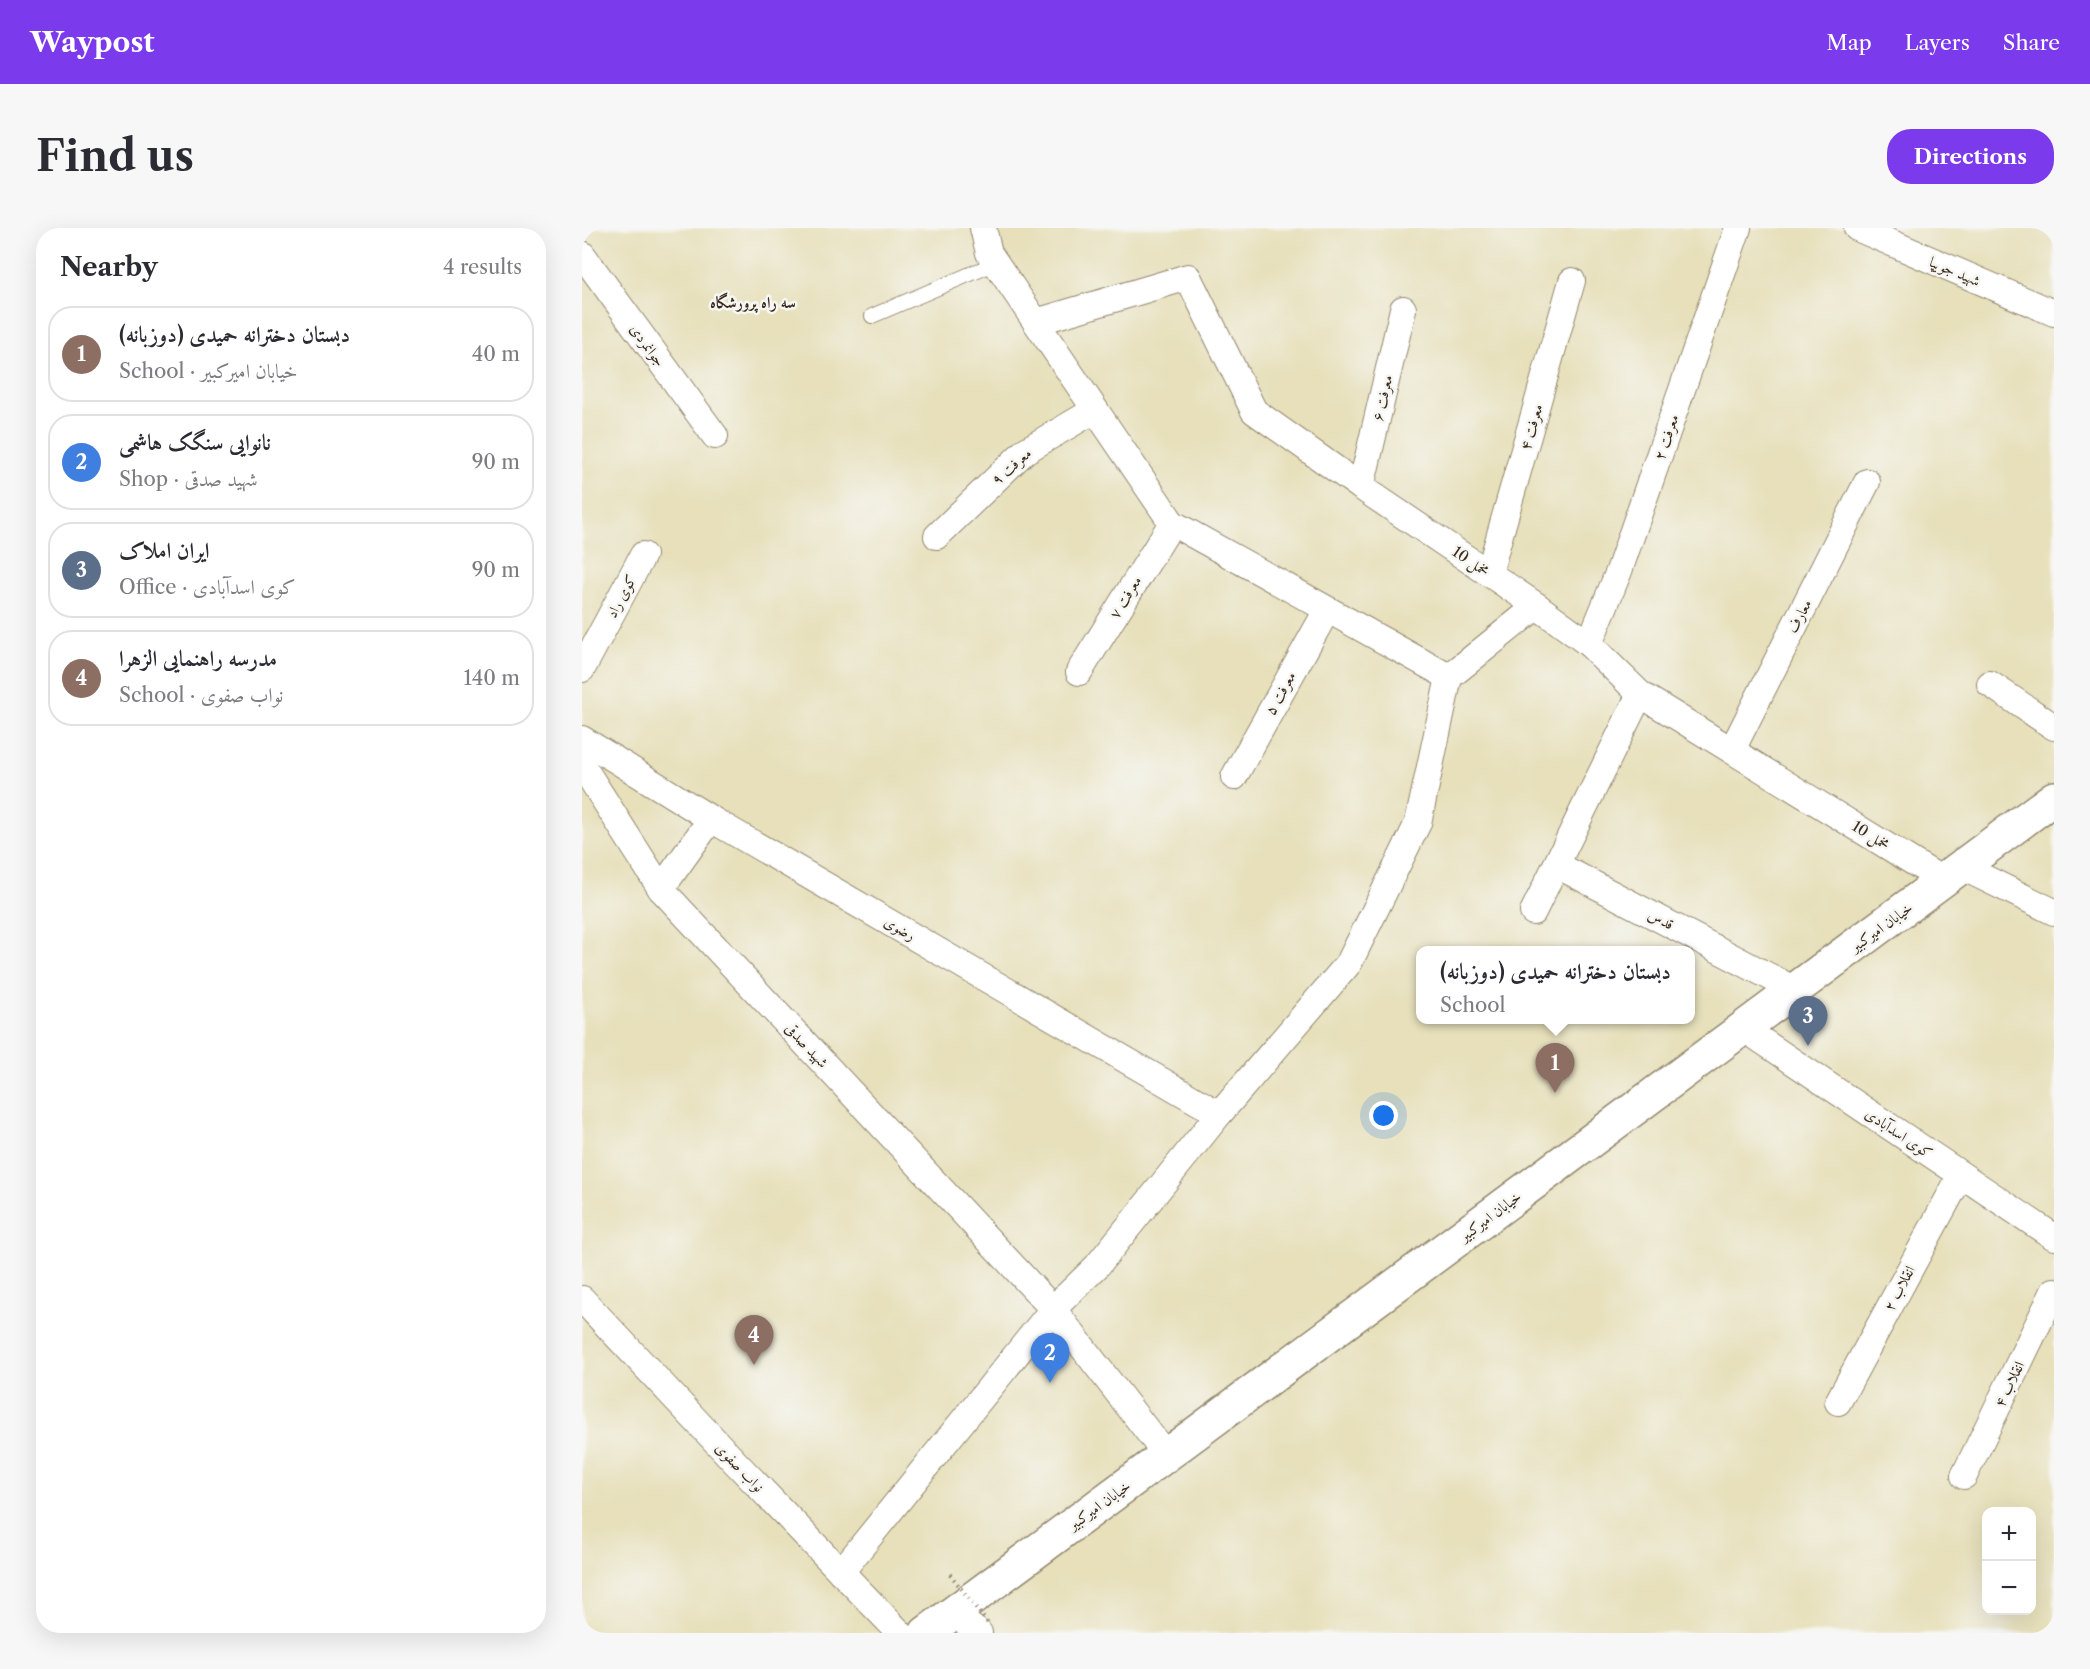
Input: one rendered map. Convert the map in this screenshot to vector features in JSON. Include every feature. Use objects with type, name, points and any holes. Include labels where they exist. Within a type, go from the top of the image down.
[{"type":"main road","name":"خیابان امیرکبیر","points":[[926,1633],[2054,798]]},
{"type":"street","points":[[983,228],[989,253],[1172,523],[1449,677]]},
{"type":"street","name":"معرفت ۲","points":[[1589,645],[1619,571],[1738,228]]},
{"type":"street","name":"شهید جویپا","points":[[1857,228],[2054,313]]},
{"type":"street","name":"جوانمردی","points":[[582,254],[715,436]]},
{"type":"street","name":"مخمل 10","points":[[1036,322],[1188,277],[1254,411],[1361,487],[1537,606],[1589,645],[1640,694],[1732,750],[1953,874],[2054,912]]},
{"type":"street","name":"معرفت ۴","points":[[1489,573],[1572,280]]},
{"type":"street","name":"معرفت ۶","points":[[1361,487],[1403,309]]},
{"type":"street","name":"معرفت ۹","points":[[937,536],[1024,451],[1095,410]]},
{"type":"street","name":"معارف","points":[[1732,750],[1867,482]]},
{"type":"street","name":"معرفت ۷","points":[[1079,672],[1172,523]]},
{"type":"street","name":"کوی راد","points":[[582,669],[644,555]]},
{"type":"street","points":[[841,1572],[1053,1309],[1097,1266],[1220,1114],[1349,963],[1418,823],[1449,677],[1537,606]]},
{"type":"street","name":"معرفت ۵","points":[[1234,777],[1327,609]]},
{"type":"street","points":[[1990,684],[2054,727]]},
{"type":"street","points":[[1533,912],[1640,694]]},
{"type":"street","name":"رضوی","points":[[582,739],[711,819],[1220,1114]]},
{"type":"street","name":"شهید صدقی","points":[[582,765],[661,889],[1053,1309],[1166,1455]]},
{"type":"street","points":[[661,889],[711,819]]},
{"type":"street","name":"قدس","points":[[1557,865],[1796,990]]},
{"type":"street","name":"کوی اسدآبادی","points":[[1743,1028],[2054,1237]]},
{"type":"street","name":"انقلاب ۲","points":[[1838,1402],[1961,1174]]},
{"type":"street","name":"انقلاب ۴","points":[[1964,1476],[2054,1291]]},
{"type":"street","name":"نواب صفوی","points":[[582,1299],[900,1633]]},
{"type":"street","points":[[953,1613],[984,1629]]},
{"type":"lane","points":[[872,316],[996,263]]},
{"type":"path","points":[[950,1574],[984,1629]]},
{"type":"place","name":"ایران املاک","points":[[1808,1046]]},
{"type":"place","name":"دبستان دخترانه حمیدی (دوزبانه)","points":[[1555,1093]]},
{"type":"place","name":"مدرسه راهنمایی الزهرا","points":[[754,1365]]},
{"type":"place","name":"نانوایی سنگک هاشمی","points":[[1050,1383]]},
{"type":"district","name":"سه راه پرورشگاه","points":[[753,302]]}]
